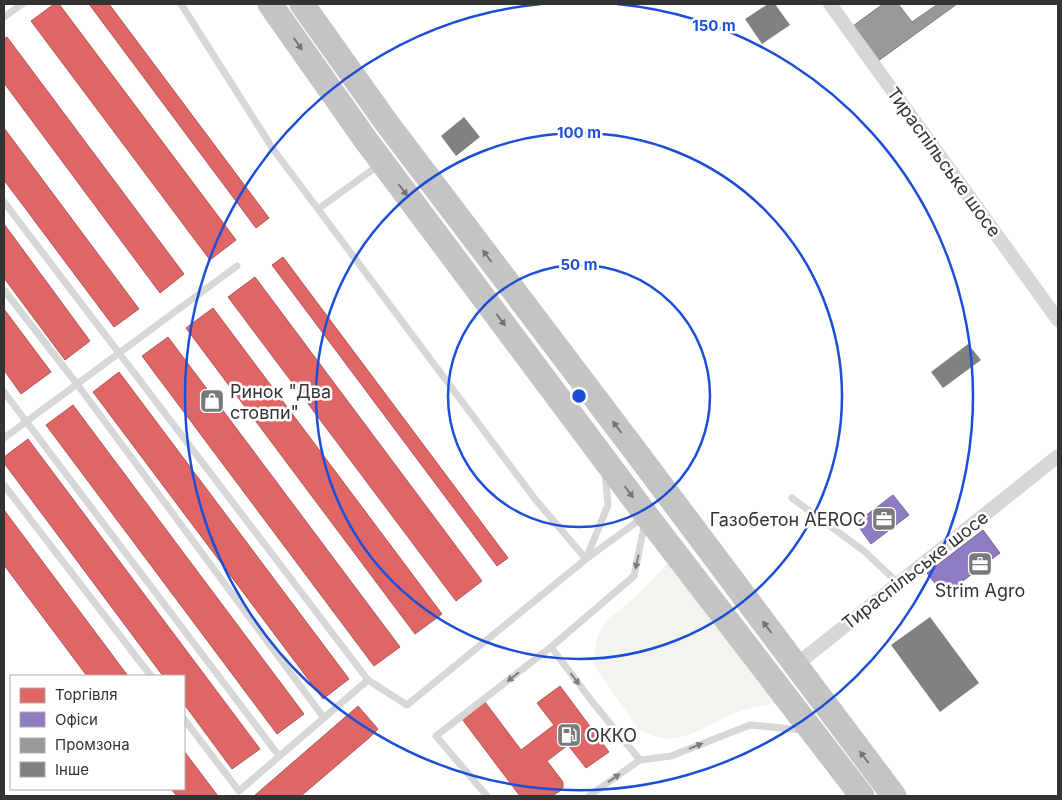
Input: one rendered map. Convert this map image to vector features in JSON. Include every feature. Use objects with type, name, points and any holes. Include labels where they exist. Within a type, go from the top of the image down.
[{"type":"highway","points":[[270,4],[383,162],[603,457],[862,796]]},
{"type":"highway","points":[[302,4],[386,122],[894,796]]},
{"type":"street","name":"Тираспільське шосе","points":[[830,4],[1058,320]]},
{"type":"street","name":"Тираспільське шосе","points":[[796,665],[1058,456]]},
{"type":"lane","points":[[4,17],[22,4]]},
{"type":"lane","points":[[181,4],[273,149],[535,499],[586,559]]},
{"type":"lane","points":[[318,209],[383,162]]},
{"type":"lane","points":[[4,202],[368,680],[408,705],[586,559],[646,514]]},
{"type":"lane","points":[[4,438],[238,266]]},
{"type":"lane","points":[[4,290],[77,384],[324,718]]},
{"type":"lane","points":[[4,392],[279,756]]},
{"type":"lane","points":[[586,559],[608,505],[603,457]]},
{"type":"lane","points":[[4,485],[150,675]]},
{"type":"lane","points":[[792,498],[864,550],[898,584]]},
{"type":"lane","points":[[487,796],[436,736],[551,647],[634,576],[646,514]]},
{"type":"lane","points":[[551,647],[640,760]]},
{"type":"lane","points":[[185,720],[239,791],[368,680]]},
{"type":"lane","points":[[589,796],[640,760],[672,756],[750,725],[812,731]]},
{"type":"shaded area","points":[[668,563],[777,703],[740,711],[698,731],[675,738],[651,735],[637,727],[595,667],[593,661],[596,645],[599,633],[609,618],[632,600]]},
{"type":"building: Торгівля","points":[[54,4],[59,4],[236,240],[210,260],[31,21]]},
{"type":"building: Торгівля","points":[[89,4],[109,4],[269,218],[256,228]]},
{"type":"building: Торгівля","points":[[7,37],[184,274],[160,293],[4,83],[4,39]]},
{"type":"building: Торгівля","points":[[4,128],[139,309],[114,327],[4,180]]},
{"type":"building: Торгівля","points":[[4,224],[90,341],[65,360],[4,278]]},
{"type":"building: Торгівля","points":[[283,257],[508,558],[497,566],[272,265]]},
{"type":"building: Торгівля","points":[[255,277],[482,581],[456,601],[228,297]]},
{"type":"building: Торгівля","points":[[213,308],[442,614],[415,634],[186,328]]},
{"type":"building: Торгівля","points":[[4,309],[51,372],[21,394],[4,370]]},
{"type":"building: Торгівля","points":[[168,337],[400,647],[374,666],[142,356]]},
{"type":"building: Торгівля","points":[[119,372],[349,679],[323,699],[93,392]]},
{"type":"building: Торгівля","points":[[73,405],[304,714],[277,734],[46,425]]},
{"type":"building: Торгівля","points":[[28,439],[260,749],[232,769],[185,705],[185,675],[162,675],[4,463],[4,457]]},
{"type":"building: Торгівля","points":[[4,510],[127,675],[86,675],[4,565]]},
{"type":"building: Торгівля","name":"ОККО","points":[[560,686],[609,752],[586,768],[568,745],[547,761],[563,782],[563,787],[560,791],[552,796],[520,796],[462,719],[485,702],[521,750],[554,725],[537,703]]},
{"type":"building: Торгівля","points":[[358,706],[378,729],[369,738],[301,796],[254,796]]},
{"type":"building: Торгівля","points":[[185,752],[218,796],[177,796],[172,790],[185,790]]},
{"type":"building: Офіси","points":[[893,495],[909,515],[871,544],[856,523]]},
{"type":"building: Офіси","points":[[983,530],[1000,553],[944,595],[927,573]]},
{"type":"building: Промзона","points":[[883,4],[898,4],[912,22],[938,4],[957,4],[878,61],[853,26]]},
{"type":"building: Інше","points":[[768,4],[775,4],[790,25],[762,44],[745,19]]},
{"type":"building: Інше","points":[[464,117],[480,137],[456,156],[441,136]]},
{"type":"building: Інше","points":[[968,344],[981,360],[943,388],[931,372]]},
{"type":"building: Інше","points":[[930,617],[979,683],[940,712],[891,645]]},
{"type":"place","name":"Ринок \"Два стовпи\"","points":[[212,401]]},
{"type":"place","name":"Газобетон AEROC","points":[[884,519]]},
{"type":"place","name":"Strim Agro","points":[[980,564]]},
{"type":"place","name":"ОККО","points":[[569,735]]}]
